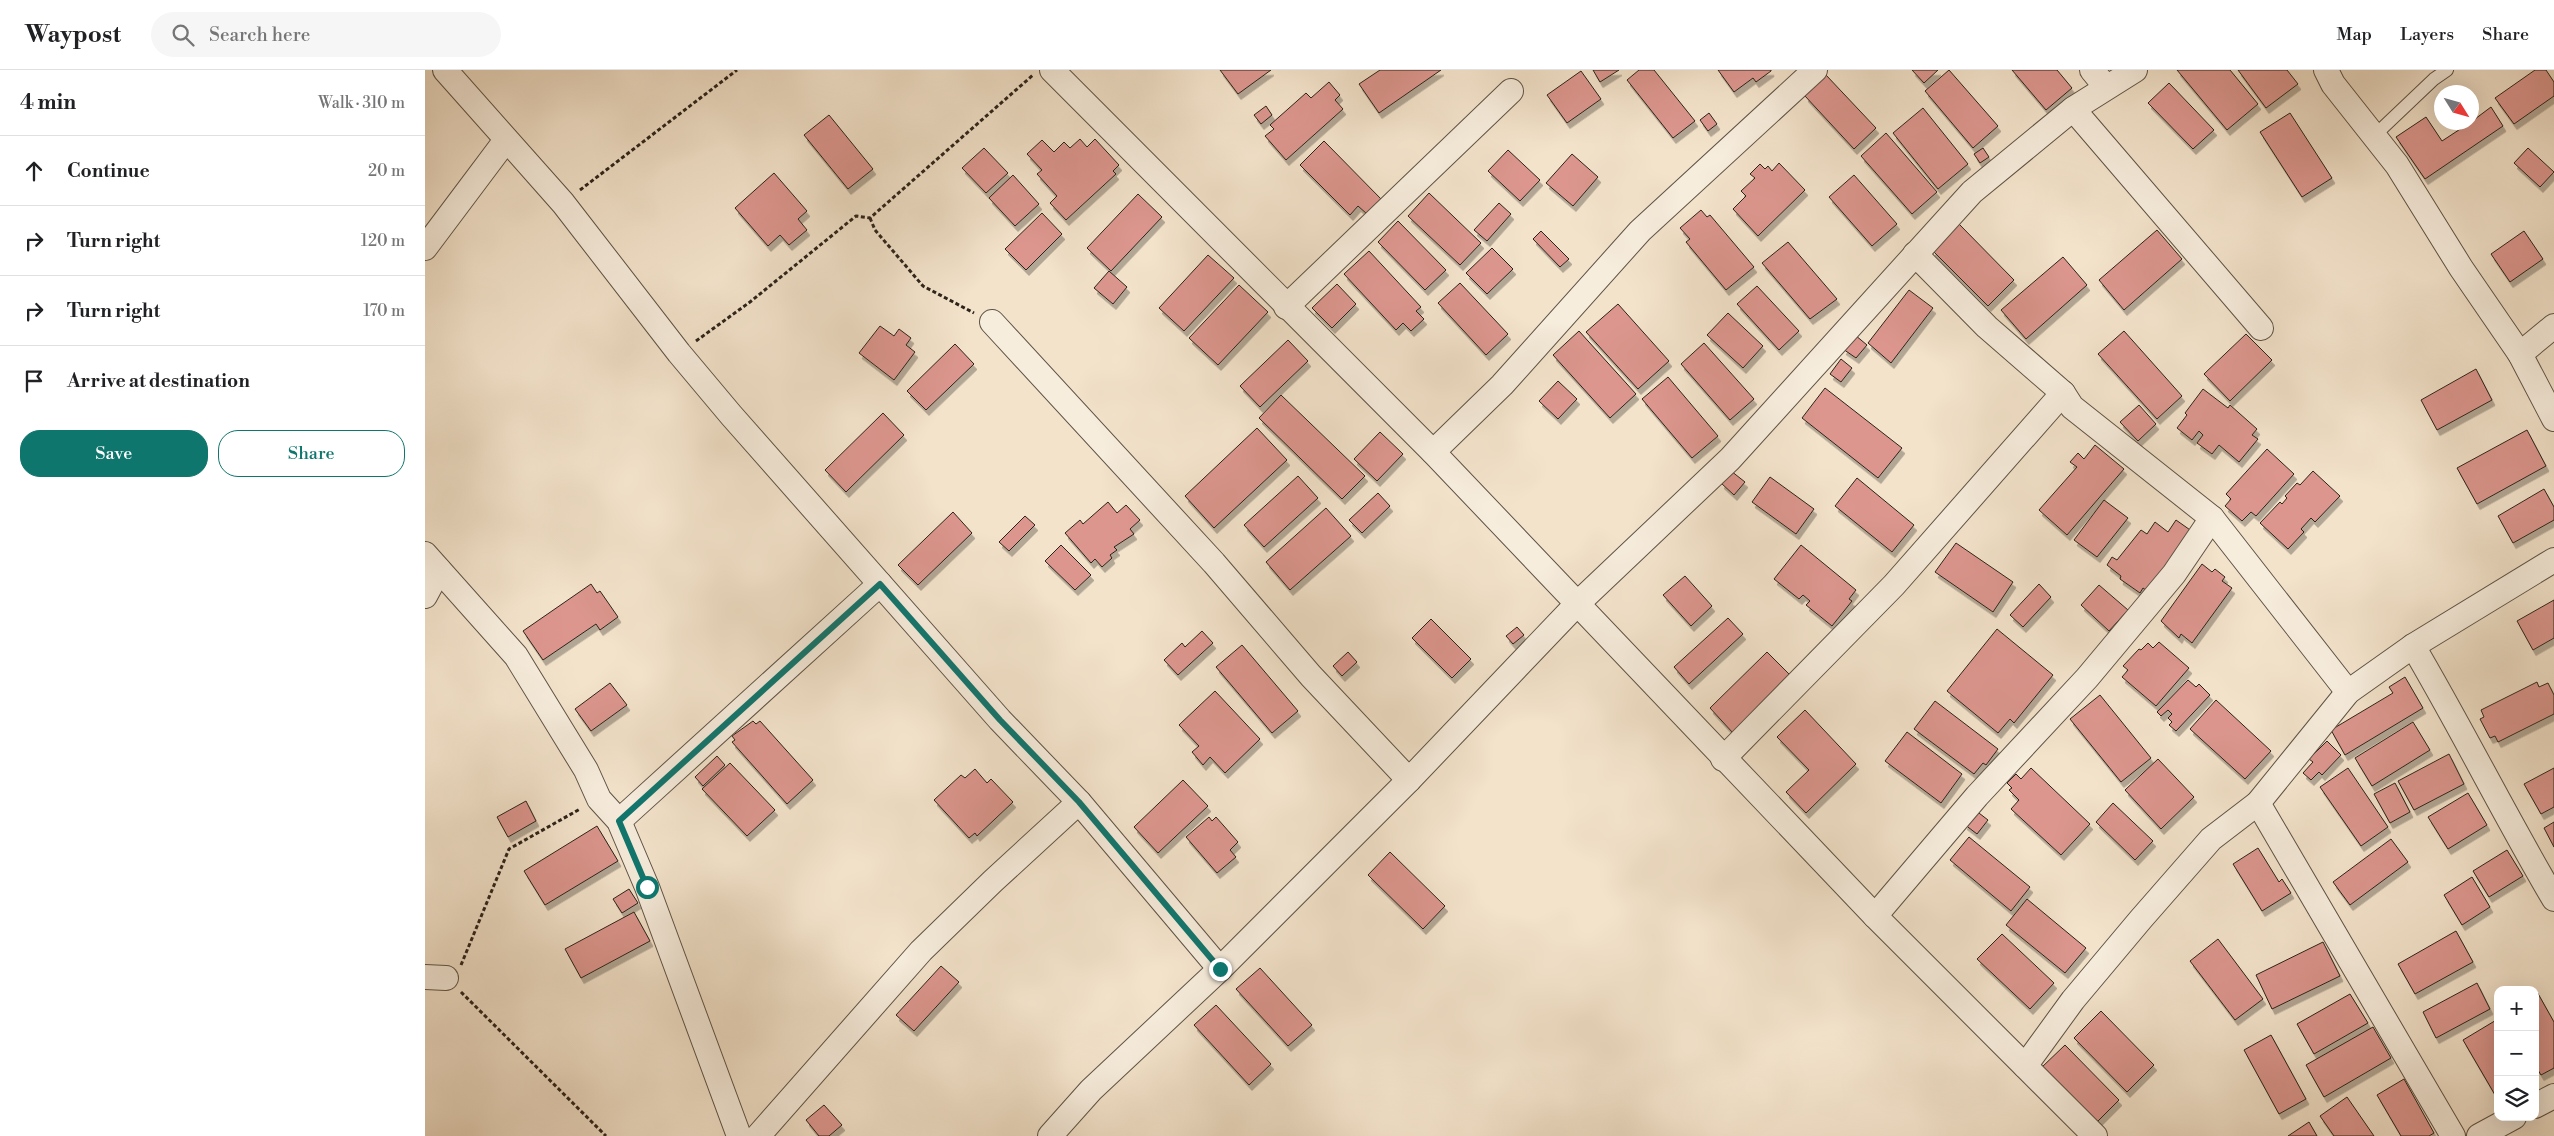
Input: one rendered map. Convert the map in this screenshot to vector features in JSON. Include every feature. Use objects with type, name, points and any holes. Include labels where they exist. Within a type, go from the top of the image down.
[{"type":"street","points":[[445,70],[563,203],[679,353],[1000,720],[1079,802],[1220,969]]},
{"type":"street","points":[[1052,70],[1286,307],[1433,452],[1723,759],[1875,916],[2095,1136]]},
{"type":"street","points":[[1433,452],[1502,385],[1640,231],[1815,70]]},
{"type":"street","points":[[1050,1136],[1091,1090],[1220,969],[1409,780],[1576,604],[1730,459],[1972,192],[2073,109],[2099,79],[2135,70]]},
{"type":"street","points":[[2326,70],[2333,84],[2397,165],[2461,268],[2520,354],[2554,418]]},
{"type":"street","points":[[1286,307],[1511,91]]},
{"type":"street","points":[[2073,109],[2261,328]]},
{"type":"street","points":[[425,248],[506,140]]},
{"type":"street","points":[[1915,254],[1987,327],[2063,393],[2072,407],[2212,518],[2348,692]]},
{"type":"street","points":[[992,322],[1214,563],[1311,676],[1409,780]]},
{"type":"street","points":[[2520,354],[2554,326]]},
{"type":"street","points":[[1723,759],[1894,585],[2063,393]]},
{"type":"street","points":[[1875,916],[1977,796],[2087,678],[2174,574],[2212,518]]},
{"type":"street","points":[[2025,1066],[2073,1000],[2211,839],[2258,803],[2348,692],[2413,646],[2554,560]]},
{"type":"street","points":[[425,596],[432,562]]},
{"type":"street","points":[[432,562],[516,656],[586,770],[599,798],[619,821],[647,887],[739,1136]]},
{"type":"street","points":[[619,821],[880,584]]},
{"type":"street","points":[[2413,646],[2442,696],[2510,824],[2554,900]]},
{"type":"street","points":[[758,1136],[921,951],[993,881],[1079,802]]},
{"type":"street","points":[[2258,803],[2453,1136]]},
{"type":"street","points":[[2539,1104],[2554,1096]]},
{"type":"street","points":[[2479,1136],[2507,1121]]},
{"type":"lane","points":[[2374,136],[2434,78],[2447,70]]},
{"type":"path","points":[[563,203],[737,70]]},
{"type":"path","points":[[679,353],[750,302],[856,216],[870,218],[1039,70]]},
{"type":"path","points":[[870,218],[875,230],[923,286],[992,322]]},
{"type":"path","points":[[436,977],[456,973],[463,962],[509,849],[599,798]]},
{"type":"path","points":[[436,977],[605,1136]]},
{"type":"building","points":[[1220,70],[1271,70],[1238,94]]},
{"type":"building","points":[[1380,70],[1441,70],[1379,113],[1359,84]]},
{"type":"building","points":[[1593,70],[1619,70],[1600,82]]},
{"type":"building","points":[[1639,70],[1654,70],[1695,121],[1673,138],[1627,80]]},
{"type":"building","points":[[1718,70],[1771,71],[1756,82],[1753,78],[1734,92]]},
{"type":"building","points":[[1912,70],[1938,70],[1924,83]]},
{"type":"building","points":[[1949,70],[1998,126],[1973,148],[1925,91]]},
{"type":"building","points":[[2012,70],[2057,70],[2072,88],[2046,110]]},
{"type":"building","points":[[2177,70],[2230,70],[2258,104],[2227,130]]},
{"type":"building","points":[[2238,70],[2287,70],[2298,84],[2266,108]]},
{"type":"building","points":[[2535,70],[2546,70],[2554,82],[2554,96],[2514,124],[2495,98]]},
{"type":"building","points":[[1581,71],[1601,99],[1567,123],[1547,95]]},
{"type":"building","points":[[1826,75],[1876,128],[1854,149],[1805,96]]},
{"type":"building","points":[[1329,82],[1340,95],[1335,100],[1343,109],[1286,160],[1265,136],[1274,129],[1270,125],[1306,93],[1311,98]]},
{"type":"building","points":[[2169,83],[2214,130],[2193,149],[2148,103]]},
{"type":"building","points":[[1266,106],[1272,115],[1261,124],[1254,115]]},
{"type":"building","points":[[2491,107],[2503,126],[2425,179],[2396,137],[2426,117],[2442,141],[2459,130],[2479,130],[2479,116]]},
{"type":"building","points":[[1923,108],[1968,164],[1938,189],[1893,133]]},
{"type":"building","points":[[1709,113],[1717,124],[1708,131],[1700,120]]},
{"type":"building","points":[[2290,113],[2332,178],[2302,197],[2260,132]]},
{"type":"building","points":[[829,115],[873,169],[848,189],[804,135]]},
{"type":"building","points":[[1886,133],[1937,192],[1912,214],[1861,156]]},
{"type":"building","points":[[1080,139],[1087,147],[1095,139],[1119,165],[1113,171],[1116,174],[1066,220],[1050,203],[1057,196],[1037,174],[1042,170],[1027,154],[1042,140],[1054,152],[1064,142],[1070,148]]},
{"type":"building","points":[[1324,141],[1382,200],[1367,214],[1358,206],[1350,215],[1300,165]]},
{"type":"building","points":[[984,148],[1008,173],[986,193],[962,168]]},
{"type":"building","points":[[1983,148],[1989,157],[1980,163],[1974,154]]},
{"type":"building","points":[[2528,148],[2554,172],[2540,187],[2514,163]]},
{"type":"building","points":[[1508,150],[1540,180],[1520,201],[1488,171]]},
{"type":"building","points":[[1572,154],[1598,177],[1573,206],[1546,183]]},
{"type":"building","points":[[1779,163],[1805,190],[1758,236],[1733,209],[1746,196],[1741,191],[1755,178],[1750,174],[1760,164],[1765,169],[1768,166],[1772,171]]},
{"type":"building","points":[[774,173],[807,211],[798,219],[807,230],[789,245],[780,235],[768,246],[735,208]]},
{"type":"building","points":[[1013,175],[1039,204],[1015,226],[989,198]]},
{"type":"building","points":[[1854,175],[1897,224],[1872,246],[1829,197]]},
{"type":"building","points":[[1429,193],[1481,243],[1460,265],[1408,216]]},
{"type":"building","points":[[1138,194],[1162,217],[1111,271],[1087,248]]},
{"type":"building","points":[[1499,203],[1511,214],[1487,241],[1474,230]]},
{"type":"building","points":[[1701,210],[1707,217],[1710,215],[1754,267],[1726,290],[1686,242],[1690,239],[1680,228]]},
{"type":"building","points":[[1042,213],[1062,234],[1026,270],[1005,249]]},
{"type":"building","points":[[1398,221],[1446,270],[1425,290],[1378,242]]},
{"type":"building","points":[[1959,224],[2014,280],[1988,306],[1932,250]]},
{"type":"building","points":[[2157,230],[2182,259],[2124,310],[2099,280]]},
{"type":"building","points":[[1541,231],[1569,259],[1560,267],[1533,239]]},
{"type":"building","points":[[2524,231],[2543,259],[2510,282],[2491,254]]},
{"type":"building","points":[[1788,242],[1837,299],[1810,319],[1762,263]]},
{"type":"building","points":[[1492,248],[1513,269],[1487,294],[1466,273]]},
{"type":"building","points":[[1369,251],[1421,307],[1416,311],[1424,319],[1411,331],[1403,323],[1396,330],[1344,274]]},
{"type":"building","points":[[1208,255],[1234,278],[1184,331],[1159,308]]},
{"type":"building","points":[[2063,257],[2087,285],[2026,339],[2001,310]]},
{"type":"building","points":[[1109,271],[1127,287],[1113,304],[1094,288]]},
{"type":"building","points":[[1460,283],[1508,334],[1486,355],[1438,303]]},
{"type":"building","points":[[1337,284],[1356,304],[1332,328],[1312,308]]},
{"type":"building","points":[[1239,285],[1268,312],[1218,365],[1189,338]]},
{"type":"building","points":[[1757,286],[1799,331],[1779,350],[1737,304]]},
{"type":"building","points":[[1909,290],[1933,308],[1891,363],[1868,343]]},
{"type":"building","points":[[1618,304],[1669,361],[1638,389],[1586,332]]},
{"type":"building","points":[[1728,313],[1763,346],[1743,368],[1707,335]]},
{"type":"building","points":[[880,326],[894,336],[899,329],[911,338],[906,345],[915,352],[894,380],[859,353]]},
{"type":"building","points":[[1579,331],[1636,394],[1610,418],[1553,355]]},
{"type":"building","points":[[2124,331],[2182,396],[2157,419],[2098,354]]},
{"type":"building","points":[[2246,334],[2272,360],[2230,401],[2204,374]]},
{"type":"building","points":[[1855,335],[1867,345],[1856,358],[1843,349]]},
{"type":"building","points":[[1288,340],[1308,361],[1260,407],[1240,386]]},
{"type":"building","points":[[1704,343],[1754,399],[1730,420],[1681,364]]},
{"type":"building","points":[[955,344],[974,364],[926,410],[907,391]]},
{"type":"building","points":[[1841,359],[1852,368],[1841,382],[1830,374]]},
{"type":"building","points":[[2476,369],[2492,400],[2437,430],[2421,400]]},
{"type":"building","points":[[1668,377],[1718,436],[1692,458],[1642,399]]},
{"type":"building","points":[[1558,381],[1577,399],[1558,419],[1539,401]]},
{"type":"building","points":[[1825,388],[1902,448],[1878,478],[1802,418]]},
{"type":"building","points":[[2203,389],[2228,408],[2230,405],[2257,429],[2252,435],[2258,439],[2239,462],[2219,445],[2212,454],[2197,443],[2203,435],[2199,431],[2192,440],[2177,428],[2187,415],[2185,413]]},
{"type":"building","points":[[1281,395],[1365,476],[1342,499],[1259,418]]},
{"type":"building","points":[[2139,405],[2156,424],[2138,441],[2120,422]]},
{"type":"building","points":[[883,413],[904,435],[846,492],[825,470]]},
{"type":"building","points":[[1257,428],[1287,460],[1214,528],[1185,496]]},
{"type":"building","points":[[2527,430],[2546,466],[2477,504],[2457,468]]},
{"type":"building","points":[[1380,432],[1403,454],[1377,481],[1354,459]]},
{"type":"building","points":[[2095,445],[2124,469],[2067,535],[2039,510],[2077,467],[2070,462],[2078,453],[2084,459]]},
{"type":"building","points":[[2267,449],[2294,474],[2256,516],[2251,512],[2242,521],[2225,506],[2231,499],[2226,494]]},
{"type":"building","points":[[1731,471],[1745,482],[1734,495],[1721,483]]},
{"type":"building","points":[[2313,471],[2340,496],[2315,522],[2311,518],[2301,529],[2304,532],[2288,549],[2260,523],[2280,502],[2282,504],[2287,498],[2285,496],[2297,483],[2300,485]]},
{"type":"building","points":[[1298,476],[1318,498],[1264,547],[1244,525]]},
{"type":"building","points":[[1770,477],[1814,509],[1796,534],[1752,502]]},
{"type":"building","points":[[1857,478],[1914,525],[1892,552],[1835,506]]},
{"type":"building","points":[[2544,489],[2554,507],[2554,520],[2513,543],[2498,516]]},
{"type":"building","points":[[1378,493],[1390,506],[1362,533],[1349,520]]},
{"type":"building","points":[[2104,500],[2128,518],[2097,557],[2074,540]]},
{"type":"building","points":[[1108,502],[1117,513],[1126,505],[1140,520],[1130,529],[1134,534],[1114,547],[1117,550],[1110,555],[1112,558],[1102,567],[1095,559],[1091,563],[1065,533],[1080,520],[1083,524]]},
{"type":"building","points":[[1326,508],[1351,536],[1290,590],[1266,562]]},
{"type":"building","points":[[953,512],[972,533],[918,585],[898,565]]},
{"type":"building","points":[[1025,516],[1035,525],[1009,551],[999,542]]},
{"type":"building","points":[[2176,520],[2193,532],[2150,593],[2143,588],[2140,593],[2120,579],[2121,576],[2107,565],[2112,557],[2117,560],[2141,530],[2147,534],[2155,522],[2168,532]]},
{"type":"building","points":[[1956,543],[2013,582],[1993,612],[1935,572]]},
{"type":"building","points":[[1061,545],[1091,575],[1075,590],[1045,561]]},
{"type":"building","points":[[1801,545],[1856,590],[1849,599],[1852,601],[1832,626],[1806,605],[1810,601],[1803,595],[1799,599],[1774,579]]},
{"type":"building","points":[[2202,564],[2212,572],[2215,569],[2225,577],[2222,581],[2232,588],[2192,643],[2181,634],[2179,638],[2161,621]]},
{"type":"building","points":[[1685,576],[1712,606],[1691,626],[1663,595]]},
{"type":"building","points":[[591,584],[597,593],[600,591],[618,617],[600,630],[596,624],[543,660],[523,631]]},
{"type":"building","points":[[2039,584],[2051,597],[2023,627],[2010,615]]},
{"type":"building","points":[[2099,585],[2128,610],[2109,631],[2081,605]]},
{"type":"building","points":[[2554,600],[2554,638],[2533,650],[2517,621]]},
{"type":"building","points":[[1728,618],[1743,634],[1689,684],[1674,667]]},
{"type":"building","points":[[1431,619],[1471,659],[1452,678],[1412,638]]},
{"type":"building","points":[[1517,627],[1524,635],[1513,644],[1506,636]]},
{"type":"building","points":[[1997,629],[2053,675],[2014,723],[2010,719],[1998,733],[1947,691]]},
{"type":"building","points":[[1202,631],[1213,643],[1178,675],[1164,660],[1182,643],[1185,647]]},
{"type":"building","points":[[2159,642],[2189,668],[2156,706],[2122,677],[2128,670],[2123,666],[2139,649],[2141,650],[2148,643],[2153,648]]},
{"type":"building","points":[[1242,645],[1298,711],[1272,733],[1216,667]]},
{"type":"building","points":[[1348,652],[1357,662],[1342,676],[1333,666]]},
{"type":"building","points":[[1767,652],[1791,676],[1733,733],[1710,708]]},
{"type":"building","points":[[2405,677],[2423,708],[2345,755],[2331,730],[2393,693],[2389,687]]},
{"type":"building","points":[[2188,680],[2196,687],[2199,684],[2210,695],[2176,731],[2169,725],[2172,722],[2168,718],[2172,714],[2168,710],[2161,716],[2157,712]]},
{"type":"building","points":[[2537,682],[2539,687],[2548,683],[2554,695],[2554,714],[2498,742],[2495,736],[2490,738],[2480,719],[2484,717],[2481,710]]},
{"type":"building","points":[[610,683],[627,705],[591,731],[575,709]]},
{"type":"building","points":[[1215,691],[1260,739],[1225,773],[1210,757],[1203,765],[1192,752],[1199,746],[1179,725]]},
{"type":"building","points":[[2100,695],[2151,758],[2121,782],[2070,719]]},
{"type":"building","points":[[2216,700],[2271,751],[2245,779],[2190,729]]},
{"type":"building","points":[[1935,701],[1998,749],[1986,765],[1983,763],[1974,774],[1914,729]]},
{"type":"building","points":[[1805,710],[1856,764],[1806,813],[1786,792],[1809,770],[1777,737]]},
{"type":"building","points":[[753,721],[756,724],[760,721],[813,780],[787,804],[732,742],[735,740],[732,736]]},
{"type":"building","points":[[2413,722],[2430,750],[2372,786],[2355,758]]},
{"type":"building","points":[[1907,732],[1962,774],[1941,803],[1885,761]]},
{"type":"building","points":[[2327,741],[2341,755],[2322,775],[2319,772],[2311,780],[2303,773],[2313,762],[2309,759]]},
{"type":"building","points":[[2449,754],[2464,784],[2414,810],[2398,781]]},
{"type":"building","points":[[717,756],[725,765],[703,786],[695,777]]},
{"type":"building","points":[[2158,759],[2194,797],[2161,829],[2125,790]]},
{"type":"building","points":[[730,763],[775,810],[747,836],[702,789]]},
{"type":"building","points":[[2031,768],[2090,824],[2061,855],[2011,809],[2019,800],[2009,790],[2012,788],[2007,783],[2016,774],[2021,779]]},
{"type":"building","points":[[2348,768],[2388,827],[2361,846],[2320,787]]},
{"type":"building","points":[[2554,768],[2554,807],[2541,814],[2524,784]]},
{"type":"building","points":[[975,769],[987,783],[991,779],[1013,802],[977,836],[975,833],[969,838],[934,800],[961,775],[965,778]]},
{"type":"building","points":[[1183,780],[1208,806],[1158,853],[1134,827]]},
{"type":"building","points":[[2395,783],[2410,812],[2390,823],[2374,794]]},
{"type":"building","points":[[2468,793],[2487,825],[2448,849],[2428,817]]},
{"type":"building","points":[[526,801],[536,821],[508,837],[497,817]]},
{"type":"building","points":[[2113,803],[2153,841],[2135,860],[2096,822]]},
{"type":"building","points":[[1975,810],[1988,820],[1977,834],[1964,824]]},
{"type":"building","points":[[1209,817],[1212,821],[1216,817],[1238,842],[1230,850],[1236,857],[1217,873],[1186,837]]},
{"type":"building","points":[[2554,822],[2554,847],[2544,828]]},
{"type":"building","points":[[597,826],[618,861],[545,905],[524,871]]},
{"type":"building","points":[[1969,837],[2030,887],[2011,911],[1950,860]]},
{"type":"building","points":[[2391,839],[2408,862],[2350,905],[2333,882]]},
{"type":"building","points":[[2258,848],[2279,882],[2282,879],[2291,893],[2262,911],[2233,864]]},
{"type":"building","points":[[2507,850],[2523,876],[2489,897],[2473,871]]},
{"type":"building","points":[[1390,852],[1445,906],[1423,929],[1368,875]]},
{"type":"building","points":[[2472,877],[2490,907],[2462,925],[2444,895]]},
{"type":"building","points":[[629,889],[638,903],[622,913],[613,899]]},
{"type":"building","points":[[2027,899],[2086,948],[2065,973],[2006,925]]},
{"type":"building","points":[[634,912],[650,941],[581,978],[565,949]]},
{"type":"building","points":[[2456,931],[2473,962],[2415,994],[2398,964]]},
{"type":"building","points":[[2002,934],[2054,983],[2030,1009],[1977,959]]},
{"type":"building","points":[[2218,939],[2263,999],[2235,1020],[2190,961]]},
{"type":"building","points":[[2323,942],[2340,976],[2272,1009],[2256,975]]},
{"type":"building","points":[[941,966],[959,982],[914,1031],[896,1015]]},
{"type":"building","points":[[1260,968],[1312,1025],[1288,1046],[1236,989]]},
{"type":"building","points":[[2477,983],[2490,1009],[2436,1038],[2423,1012]]},
{"type":"building","points":[[2350,994],[2368,1023],[2314,1054],[2297,1024]]},
{"type":"building","points":[[2539,995],[2554,1022],[2554,1068],[2541,1075],[2539,1072]]},
{"type":"building","points":[[1216,1005],[1271,1064],[1249,1085],[1194,1025]]},
{"type":"building","points":[[2101,1011],[2154,1065],[2127,1092],[2074,1038]]},
{"type":"building","points":[[2494,1021],[2494,1093],[2463,1040]]},
{"type":"building","points":[[2373,1027],[2391,1058],[2324,1097],[2306,1065]]},
{"type":"building","points":[[2271,1035],[2306,1099],[2279,1114],[2244,1050]]},
{"type":"building","points":[[2065,1045],[2119,1100],[2095,1124],[2041,1068]]},
{"type":"building","points":[[2404,1079],[2434,1133],[2429,1136],[2401,1136],[2377,1095]]},
{"type":"building","points":[[2347,1097],[2374,1136],[2334,1136],[2320,1116]]},
{"type":"building","points":[[824,1105],[842,1125],[829,1136],[819,1136],[806,1120]]},
{"type":"building","points":[[2309,1122],[2317,1136],[2288,1136]]},
{"type":"route","points":[[647,887],[619,821],[880,584],[1000,720],[1079,802],[1220,969]]}]
